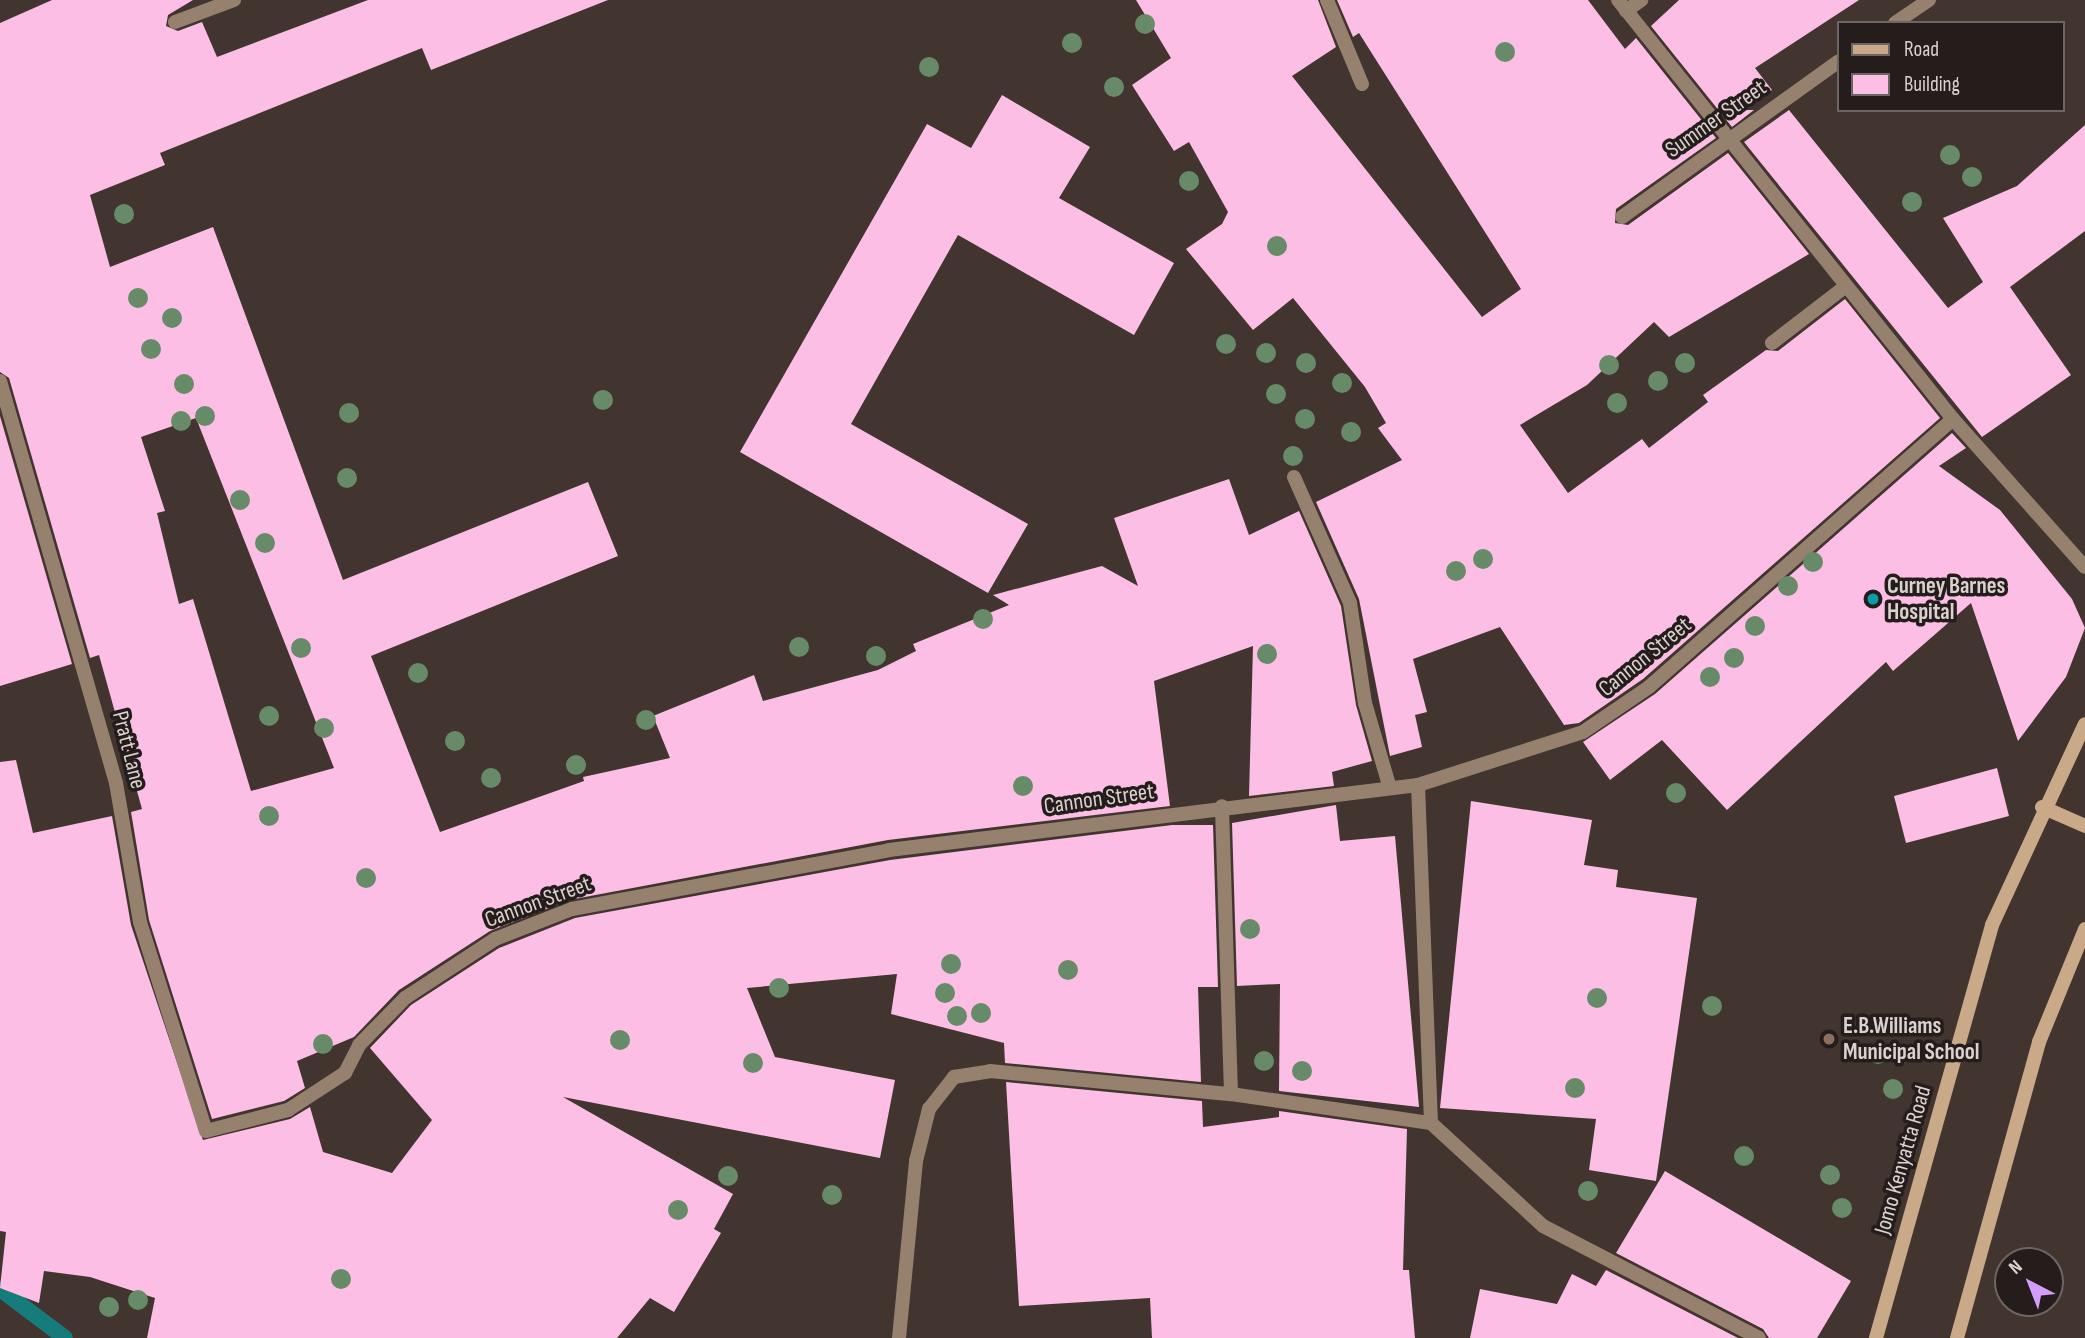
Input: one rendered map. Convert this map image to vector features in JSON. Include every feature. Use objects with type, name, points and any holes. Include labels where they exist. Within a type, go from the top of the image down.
[{"type":"main road","name":"Jomo Kenyatta Road","points":[[1876,1338],[1992,925],[2042,807],[2085,724]]},
{"type":"main road","points":[[2042,807],[2085,826]]},
{"type":"main road","points":[[1957,1338],[2039,1042],[2085,929]]},
{"type":"street","points":[[175,22],[234,0]]},
{"type":"street","points":[[1327,0],[1362,84]]},
{"type":"street","points":[[1641,0],[1622,6],[1731,136],[1953,419],[2085,567]]},
{"type":"street","points":[[1898,21],[1928,0]]},
{"type":"street","name":"Summer Street","points":[[1622,217],[1731,136],[1836,63]]},
{"type":"street","points":[[1772,343],[1846,286]]},
{"type":"street","name":"Pratt Lane","points":[[0,381],[116,783],[140,922],[206,1131]]},
{"type":"street","name":"Cannon Street","points":[[206,1131],[288,1110],[345,1073],[359,1045],[405,998],[495,939],[572,909],[889,850],[1389,785],[1418,785],[1583,732],[1649,687],[1953,419]]},
{"type":"street","points":[[1294,477],[1350,603],[1365,703],[1389,785]]},
{"type":"street","points":[[1418,785],[1431,1123]]},
{"type":"street","points":[[1222,806],[1231,1094]]},
{"type":"street","points":[[899,1338],[916,1161],[929,1109],[954,1077],[990,1071],[1231,1094],[1431,1123],[1543,1226],[1759,1338]]},
{"type":"building","points":[[52,0],[193,0],[168,15],[166,26],[178,31],[202,22],[217,57],[368,0],[608,0],[431,70],[422,48],[160,153],[165,165],[90,195],[110,267],[213,227],[343,580],[588,482],[618,556],[371,656],[440,832],[584,781],[583,777],[670,758],[653,716],[754,675],[763,701],[878,670],[916,651],[913,644],[1009,605],[993,595],[1102,566],[1138,586],[1114,518],[1229,479],[1249,535],[1299,511],[1341,606],[1356,705],[1372,761],[1332,772],[1334,786],[1249,796],[1253,646],[1154,681],[1170,806],[888,840],[569,900],[490,931],[399,990],[354,1037],[297,1061],[305,1088],[284,1101],[212,1119],[149,920],[131,812],[142,809],[99,655],[90,658],[9,378],[0,372],[0,23]],"holes":[[[196,418],[334,768],[251,791],[193,599],[179,604],[157,513],[165,511],[141,437]]]},
{"type":"building","points":[[1136,0],[1318,0],[1336,47],[1292,76],[1482,317],[1521,289],[1359,33],[1353,37],[1337,0],[1588,0],[1625,49],[1636,38],[1716,138],[1616,209],[1615,223],[1628,225],[1728,153],[1809,254],[1669,337],[1654,322],[1587,385],[1520,425],[1568,493],[1642,439],[1649,448],[1708,402],[1703,395],[1766,350],[1778,351],[1845,299],[1940,418],[1643,679],[1579,723],[1564,725],[1500,627],[1413,659],[1427,712],[1415,715],[1422,747],[1390,756],[1359,599],[1316,502],[1402,460],[1378,428],[1386,423],[1365,387],[1293,298],[1253,330],[1186,249],[1222,224],[1228,212],[1189,142],[1174,151],[1132,85],[1171,58]]},
{"type":"building","points":[[1679,0],[1859,0],[1755,68],[1772,90],[1741,110],[1754,110],[1732,127],[1651,26]]},
{"type":"building","points":[[1002,95],[1090,147],[1059,198],[1174,263],[1134,335],[958,235],[851,424],[1028,524],[988,593],[740,452],[927,124],[971,148]]},
{"type":"building","points":[[1789,110],[1948,308],[1983,282],[1943,218],[2017,186],[2085,125],[2085,231],[2010,287],[2071,375],[1982,437],[1744,142]]},
{"type":"building","points":[[0,416],[72,664],[0,686]]},
{"type":"building","points":[[1952,433],[1966,448],[1939,466],[2000,510],[2072,599],[2085,628],[2066,677],[2018,741],[1971,603],[1893,671],[1886,662],[1727,810],[1662,740],[1610,780],[1583,742],[1655,694]]},
{"type":"building","points":[[16,760],[33,833],[112,816],[131,925],[203,1140],[290,1119],[310,1107],[323,1152],[392,1173],[432,1120],[370,1048],[411,1005],[499,948],[575,918],[890,860],[1172,825],[1213,825],[1218,987],[1198,987],[1201,1082],[1005,1063],[1004,1043],[891,1014],[897,974],[747,988],[775,1057],[895,1080],[880,1158],[563,1097],[733,1194],[714,1229],[721,1233],[674,1312],[650,1298],[617,1338],[147,1338],[155,1298],[90,1277],[44,1271],[39,1303],[0,1288],[6,1232],[0,1231],[0,762]]},
{"type":"building","points":[[1997,768],[2009,816],[1906,843],[1894,796]]},
{"type":"building","points":[[1471,801],[1592,820],[1584,865],[1618,870],[1616,887],[1697,898],[1656,1181],[1589,1170],[1596,1119],[1440,1108]]},
{"type":"building","points":[[1336,805],[1340,841],[1395,836],[1419,1107],[1279,1091],[1280,984],[1237,986],[1232,823]]},
{"type":"building","points":[[1006,1082],[1202,1101],[1203,1127],[1279,1117],[1279,1111],[1407,1129],[1403,1270],[1409,1270],[1415,1338],[1152,1338],[1150,1298],[1019,1306]]},
{"type":"building","points":[[1665,1171],[1851,1281],[1817,1338],[1769,1338],[1763,1329],[1616,1253]]},
{"type":"building","points":[[1606,1270],[1738,1338],[1470,1338],[1480,1289],[1557,1304],[1572,1274],[1596,1286]]},
{"type":"waterway","points":[[0,1289],[65,1338]]},
{"type":"place","name":"Curney Barnes Hospital","points":[[1873,599]]},
{"type":"place","name":"E.B.Williams Municipal School","points":[[1829,1039]]}]
